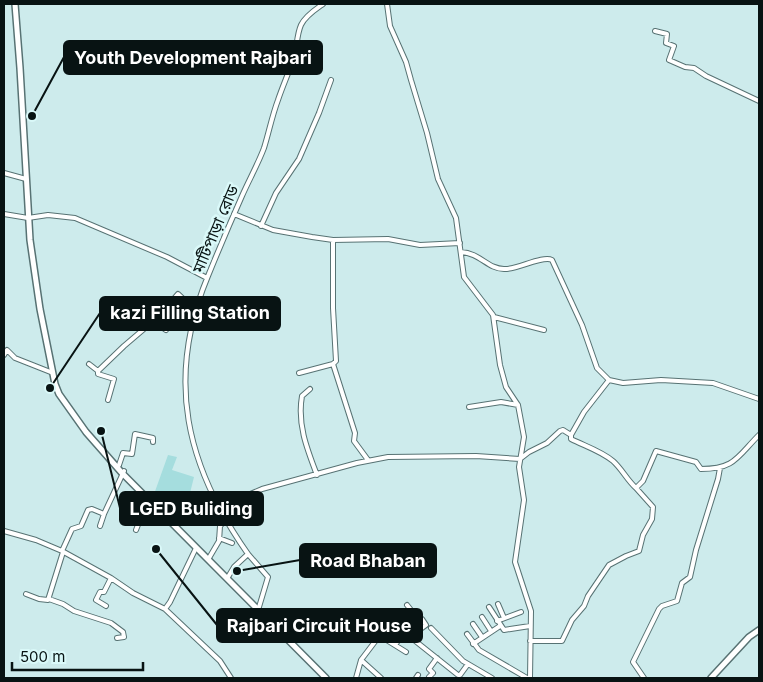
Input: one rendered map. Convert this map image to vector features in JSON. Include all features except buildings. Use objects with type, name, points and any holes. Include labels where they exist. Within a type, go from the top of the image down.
[{"type":"main road","points":[[14,4],[20,68],[28,218],[40,309],[59,394],[84,429],[148,499],[326,678]]},
{"type":"main road","points":[[84,429],[123,472],[259,607],[326,678]]},
{"type":"main road","points":[[711,678],[759,630]]},
{"type":"street","name":"মাটিপাড়া রোড","points":[[259,607],[268,577],[248,554],[218,508],[200,465],[185,404],[186,360],[196,311],[207,278],[263,151],[278,100],[295,53],[301,25],[323,4]]},
{"type":"street","points":[[387,4],[390,26],[406,62],[427,133],[438,179],[456,218],[464,277],[494,317],[500,365],[506,387],[518,406],[524,437],[519,468],[524,500],[515,562],[530,605],[528,678],[479,650],[467,634]]},
{"type":"street","points":[[655,31],[667,34],[666,43],[674,46],[669,60],[685,67],[694,68],[706,76],[759,101]]},
{"type":"street","points":[[261,226],[276,193],[298,160],[331,80]]},
{"type":"street","points":[[4,173],[26,179]]},
{"type":"street","points":[[4,214],[28,218],[48,214],[75,218],[166,257],[207,278]]},
{"type":"street","points":[[234,214],[261,226],[290,234],[333,240],[388,239],[420,246],[460,243]]},
{"type":"street","points":[[299,373],[333,364],[336,361],[333,308],[333,240]]},
{"type":"street","points":[[461,252],[474,254],[491,265],[503,269],[550,258],[582,324],[597,368],[609,380],[624,383],[661,380],[713,383],[759,399]]},
{"type":"street","points":[[98,371],[153,321],[178,294],[196,311]]},
{"type":"street","points":[[494,317],[544,330]]},
{"type":"street","points":[[153,321],[166,330]]},
{"type":"street","points":[[4,355],[7,350],[15,358],[53,373]]},
{"type":"street","points":[[89,364],[98,371],[98,374],[114,379],[108,400]]},
{"type":"street","points":[[333,364],[355,433],[354,442],[368,460]]},
{"type":"street","points":[[571,434],[584,412],[609,380]]},
{"type":"street","points":[[310,389],[302,396],[300,418],[305,444],[317,475]]},
{"type":"street","points":[[469,407],[505,402],[518,406]]},
{"type":"street","points":[[218,508],[262,489],[368,460],[406,456],[476,456],[520,459],[530,451],[547,443],[563,430],[571,434],[572,439],[602,453],[614,461],[628,481],[653,507],[652,519],[643,534],[639,551],[609,565],[588,596],[584,606],[572,620],[562,641],[530,641]]},
{"type":"street","points":[[118,465],[123,453],[132,454],[135,434],[153,438],[153,442]]},
{"type":"street","points":[[636,488],[643,481],[656,451],[696,462],[701,469],[720,468],[731,464],[759,435]]},
{"type":"street","points":[[644,678],[633,662],[659,609],[662,606],[677,601],[682,583],[690,577],[720,468]]},
{"type":"street","points":[[100,526],[123,472]]},
{"type":"street","points":[[136,530],[148,499]]},
{"type":"street","points":[[49,599],[62,552],[72,528],[81,526],[88,510],[92,509],[104,514]]},
{"type":"street","points":[[209,558],[216,549],[219,528],[226,520]]},
{"type":"street","points":[[4,531],[36,540],[62,552],[165,609],[220,661],[231,678]]},
{"type":"street","points":[[219,538],[232,543]]},
{"type":"street","points":[[165,609],[196,548]]},
{"type":"street","points":[[228,578],[234,567],[248,554]]},
{"type":"street","points":[[96,599],[100,592],[104,592],[111,578]]},
{"type":"street","points":[[26,594],[39,599],[49,599],[112,624],[123,632],[124,637],[117,638]]},
{"type":"street","points":[[90,596],[106,606]]},
{"type":"street","points":[[498,604],[504,618]]},
{"type":"street","points":[[407,605],[419,620],[422,619],[426,625],[411,636]]},
{"type":"street","points":[[489,607],[498,624],[505,630],[530,626]]},
{"type":"street","points":[[473,644],[491,631],[504,618],[521,612]]},
{"type":"street","points":[[482,617],[491,631]]},
{"type":"street","points":[[356,621],[406,652]]},
{"type":"street","points":[[388,624],[411,636],[460,675],[468,664]]},
{"type":"street","points":[[473,624],[482,637]]},
{"type":"street","points":[[431,628],[463,661],[492,678]]},
{"type":"street","points":[[395,645],[404,632]]},
{"type":"street","points":[[356,678],[361,660],[380,635]]},
{"type":"street","points":[[429,677],[433,672],[429,669],[437,658]]},
{"type":"street","points":[[361,660],[381,678]]},
{"type":"shaded area","points":[[168,455],[177,457],[172,470],[194,477],[182,525],[153,497]]},
{"type":"place","name":"Youth Development Rajbari","points":[[32,116]]},
{"type":"place","name":"kazi Filling Station","points":[[50,388]]},
{"type":"place","name":"LGED Buliding","points":[[101,431]]},
{"type":"place","name":"Rajbari Circuit House","points":[[156,549]]},
{"type":"place","name":"Road Bhaban","points":[[237,571]]}]
